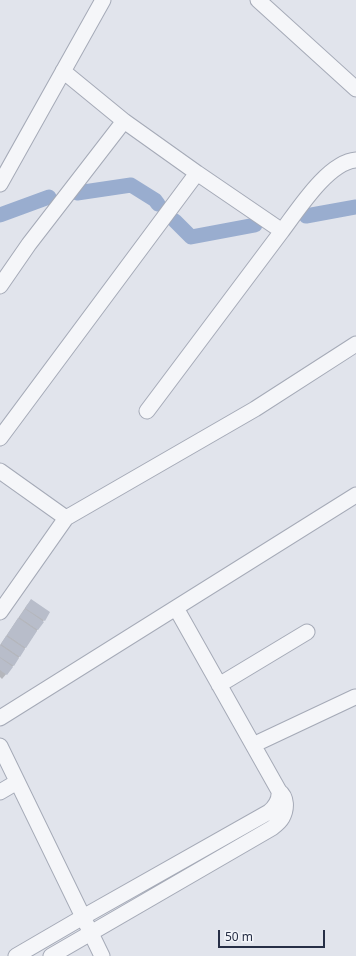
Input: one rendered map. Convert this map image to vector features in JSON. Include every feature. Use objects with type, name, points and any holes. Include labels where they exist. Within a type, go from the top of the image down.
[{"type":"street","points":[[0,184],[103,0]]},
{"type":"street","points":[[258,0],[356,89]]},
{"type":"street","points":[[64,71],[124,121],[282,231]]},
{"type":"street","points":[[0,286],[29,244],[124,121]]},
{"type":"street","points":[[147,411],[316,186],[329,173],[350,160],[356,160]]},
{"type":"street","points":[[0,438],[197,173]]},
{"type":"street","points":[[0,612],[66,518],[255,409],[356,344]]},
{"type":"street","points":[[0,471],[66,518]]},
{"type":"street","points":[[0,718],[356,495]]},
{"type":"street","points":[[51,956],[278,824],[282,819],[286,802],[285,796],[279,790],[176,608]]},
{"type":"street","points":[[219,685],[307,632]]},
{"type":"street","points":[[253,745],[355,697]]},
{"type":"street","points":[[0,746],[102,956]]},
{"type":"street","points":[[0,792],[17,782]]},
{"type":"street","points":[[16,956],[269,812],[276,806],[279,790]]},
{"type":"building","points":[[31,599],[50,612],[45,621],[25,608]]},
{"type":"building","points":[[25,609],[44,622],[38,630],[19,617]]},
{"type":"building","points":[[18,618],[37,631],[26,648],[7,635]]},
{"type":"building","points":[[6,636],[25,649],[20,657],[1,644]]},
{"type":"building","points":[[0,645],[19,658],[14,666],[0,657]]},
{"type":"building","points":[[0,658],[13,667],[7,675],[0,670]]},
{"type":"waterway","points":[[77,193],[131,185],[155,200],[158,204]]},
{"type":"waterway","points":[[0,215],[49,197]]},
{"type":"waterway","points":[[306,216],[356,207]]},
{"type":"waterway","points":[[175,221],[191,237],[255,225]]}]
